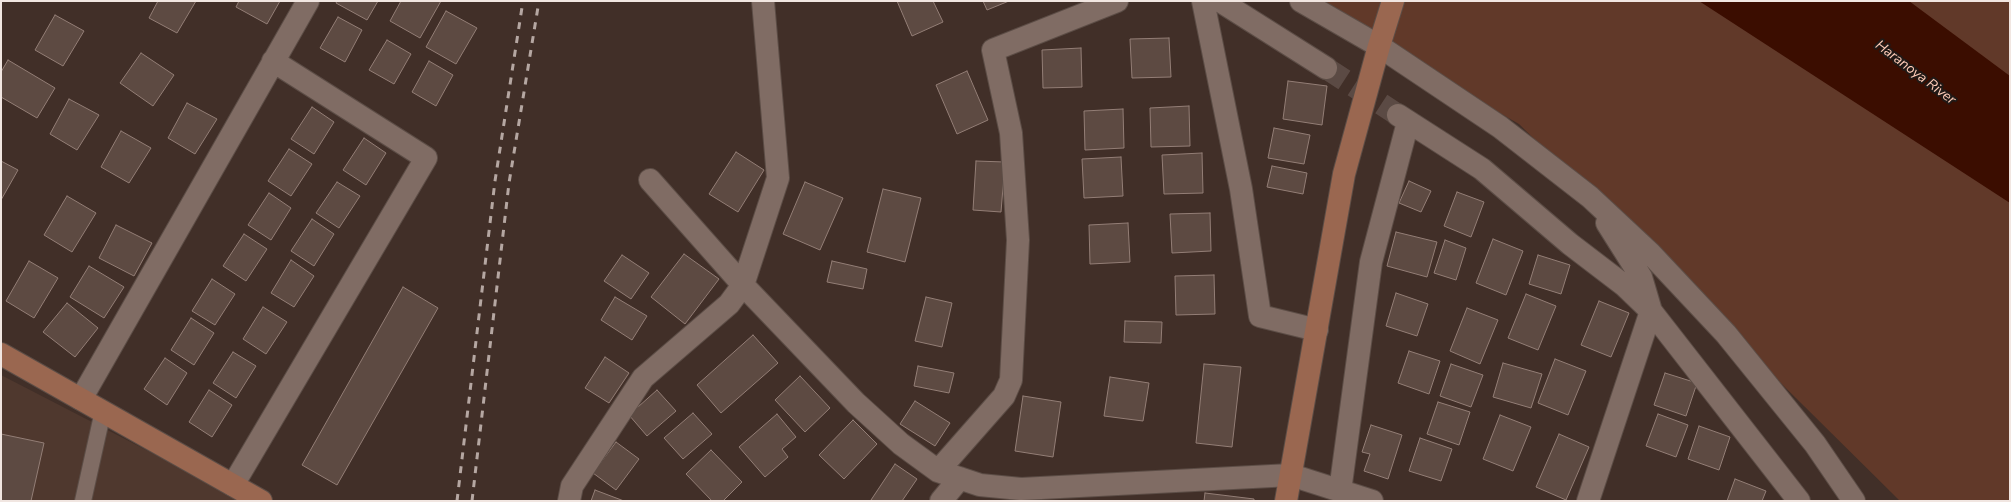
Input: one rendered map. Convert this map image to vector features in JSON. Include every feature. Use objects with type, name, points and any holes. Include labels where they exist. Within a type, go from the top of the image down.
[{"type":"street","points":[[80,398],[308,1]]},
{"type":"street","points":[[569,501],[572,486],[643,378],[729,304],[743,285],[778,178],[763,1]]},
{"type":"street","points":[[938,471],[1004,396],[1011,380],[1017,233],[1011,133],[993,50],[1117,1]]},
{"type":"street","points":[[1203,1],[1241,189],[1260,316],[1316,330]]},
{"type":"street","points":[[1220,1],[1326,68]]},
{"type":"street","points":[[1302,1],[1379,46],[1500,127],[1590,197],[1650,253],[1726,334],[1815,444],[1854,501]]},
{"type":"street","points":[[1286,501],[1344,174],[1379,46],[1393,1]]},
{"type":"street","points":[[233,485],[426,158],[273,61]]},
{"type":"street","points":[[1340,491],[1371,262],[1403,118],[1482,169],[1570,244],[1625,286],[1651,311],[1799,501]]},
{"type":"street","points":[[650,180],[743,285],[856,404],[901,444],[938,471],[980,485],[1021,489],[1124,492],[1291,475],[1372,501]]},
{"type":"street","points":[[1588,501],[1651,311],[1641,277],[1590,197]]},
{"type":"street","points":[[1,354],[261,501]]},
{"type":"street","points":[[941,501],[960,478]]},
{"type":"lane","points":[[83,501],[103,411]]},
{"type":"shaded area","points":[[1302,1],[2010,1],[2010,501],[1900,501],[1519,124]]},
{"type":"shaded area","points":[[1,375],[245,501],[1,501]]},
{"type":"water","name":"Haranoya River","points":[[1699,1],[1909,1],[2010,76],[2010,203]]},
{"type":"building","points":[[158,1],[196,1],[177,33],[149,18]]},
{"type":"building","points":[[239,1],[280,1],[267,24],[236,7]]},
{"type":"building","points":[[337,1],[378,1],[367,20],[336,3]]},
{"type":"building","points":[[401,1],[441,1],[420,38],[390,21]]},
{"type":"building","points":[[897,1],[933,1],[943,22],[912,36]]},
{"type":"building","points":[[983,1],[1009,1],[987,10]]},
{"type":"building","points":[[446,11],[477,28],[456,64],[426,47]]},
{"type":"building","points":[[55,15],[84,31],[63,66],[35,50]]},
{"type":"building","points":[[338,17],[362,30],[345,62],[320,48]]},
{"type":"building","points":[[1169,38],[1171,77],[1132,78],[1130,39]]},
{"type":"building","points":[[387,40],[411,54],[394,84],[369,70]]},
{"type":"building","points":[[1081,48],[1082,87],[1043,88],[1042,50]]},
{"type":"building","points":[[141,53],[174,75],[153,106],[120,83]]},
{"type":"building","points":[[8,60],[55,88],[37,118],[1,97],[1,72]]},
{"type":"building","points":[[429,61],[453,75],[436,106],[412,92]]},
{"type":"building","points":[[967,71],[988,120],[957,134],[936,85]]},
{"type":"building","points":[[1288,81],[1327,86],[1322,125],[1283,119]]},
{"type":"building","points":[[69,99],[99,115],[77,150],[50,134]]},
{"type":"building","points":[[187,103],[217,119],[195,154],[168,138]]},
{"type":"building","points":[[1189,106],[1190,146],[1151,147],[1150,108]]},
{"type":"building","points":[[312,107],[334,122],[314,154],[291,139]]},
{"type":"building","points":[[1123,109],[1124,148],[1085,150],[1084,111]]},
{"type":"building","points":[[1274,128],[1310,135],[1304,164],[1268,158]]},
{"type":"building","points":[[121,131],[151,148],[129,183],[101,167]]},
{"type":"building","points":[[364,138],[386,153],[366,185],[343,170]]},
{"type":"building","points":[[289,149],[312,164],[291,196],[268,181]]},
{"type":"building","points":[[736,152],[764,170],[738,212],[709,194]]},
{"type":"building","points":[[1202,153],[1203,193],[1164,194],[1162,155]]},
{"type":"building","points":[[1121,157],[1123,196],[1084,198],[1082,159]]},
{"type":"building","points":[[1,161],[18,170],[1,200]]},
{"type":"building","points":[[976,161],[1005,162],[1001,212],[973,210]]},
{"type":"building","points":[[1272,166],[1307,173],[1303,194],[1267,187]]},
{"type":"building","points":[[1409,181],[1431,191],[1421,212],[1399,203]]},
{"type":"building","points":[[337,182],[360,196],[339,228],[316,213]]},
{"type":"building","points":[[805,182],[843,198],[820,250],[783,234]]},
{"type":"building","points":[[883,189],[921,198],[905,262],[867,252]]},
{"type":"building","points":[[1457,192],[1484,202],[1471,237],[1444,226]]},
{"type":"building","points":[[269,193],[291,208],[271,240],[248,225]]},
{"type":"building","points":[[67,196],[96,213],[72,252],[44,235]]},
{"type":"building","points":[[1210,213],[1211,251],[1172,253],[1170,214]]},
{"type":"building","points":[[312,219],[334,234],[314,266],[291,251]]},
{"type":"building","points":[[1128,223],[1130,262],[1090,264],[1089,225]]},
{"type":"building","points":[[116,225],[152,243],[134,276],[99,258]]},
{"type":"building","points":[[1396,232],[1437,242],[1427,277],[1387,266]]},
{"type":"building","points":[[244,234],[267,249],[246,281],[223,266]]},
{"type":"building","points":[[1493,239],[1523,251],[1506,295],[1476,283]]},
{"type":"building","points":[[1445,240],[1466,248],[1456,280],[1434,273]]},
{"type":"building","points":[[684,254],[719,279],[685,324],[651,297]]},
{"type":"building","points":[[622,255],[649,273],[631,299],[604,281]]},
{"type":"building","points":[[1538,255],[1570,265],[1561,294],[1529,284]]},
{"type":"building","points":[[291,260],[314,276],[294,307],[271,293]]},
{"type":"building","points":[[29,261],[58,278],[34,318],[6,301]]},
{"type":"building","points":[[832,261],[867,269],[863,289],[827,282]]},
{"type":"building","points":[[89,266],[124,287],[104,318],[70,297]]},
{"type":"building","points":[[1214,275],[1215,314],[1176,315],[1175,276]]},
{"type":"building","points":[[212,279],[235,294],[215,325],[192,311]]},
{"type":"building","points":[[403,287],[438,308],[337,485],[302,465]]},
{"type":"building","points":[[1396,293],[1428,304],[1417,336],[1386,326]]},
{"type":"building","points":[[1526,294],[1556,306],[1538,350],[1508,338]]},
{"type":"building","points":[[615,297],[647,316],[632,340],[601,320]]},
{"type":"building","points":[[926,297],[952,303],[942,347],[915,341]]},
{"type":"building","points":[[1599,301],[1629,313],[1611,357],[1581,345]]},
{"type":"building","points":[[67,303],[98,328],[75,357],[43,332]]},
{"type":"building","points":[[263,307],[287,322],[266,354],[243,339]]},
{"type":"building","points":[[1467,308],[1498,320],[1480,364],[1450,351]]},
{"type":"building","points":[[191,318],[214,333],[194,365],[171,350]]},
{"type":"building","points":[[1125,321],[1162,322],[1161,343],[1124,342]]},
{"type":"building","points":[[753,335],[778,363],[721,413],[697,385]]},
{"type":"building","points":[[1409,351],[1440,361],[1429,394],[1398,383]]},
{"type":"building","points":[[233,352],[256,366],[236,398],[213,383]]},
{"type":"building","points":[[605,357],[629,373],[609,403],[585,388]]},
{"type":"building","points":[[165,358],[187,373],[167,405],[144,389]]},
{"type":"building","points":[[1555,359],[1586,371],[1568,415],[1538,403]]},
{"type":"building","points":[[1503,363],[1542,374],[1531,408],[1493,397]]},
{"type":"building","points":[[1204,364],[1241,367],[1232,447],[1196,443]]},
{"type":"building","points":[[1451,364],[1483,375],[1471,407],[1440,396]]},
{"type":"building","points":[[918,366],[954,373],[949,393],[914,386]]},
{"type":"building","points":[[1665,373],[1697,383],[1686,416],[1654,405]]},
{"type":"building","points":[[800,376],[830,408],[805,432],[775,400]]},
{"type":"building","points":[[1110,377],[1149,383],[1143,421],[1104,416]]},
{"type":"building","points":[[209,390],[232,405],[212,437],[189,422]]},
{"type":"building","points":[[657,390],[676,411],[647,436],[629,415]]},
{"type":"building","points":[[1023,396],[1061,402],[1053,457],[1015,451]]},
{"type":"building","points":[[915,401],[950,423],[935,446],[900,424]]},
{"type":"building","points":[[1438,402],[1470,412],[1459,445],[1427,434]]},
{"type":"building","points":[[693,413],[712,434],[683,459],[664,438]]},
{"type":"building","points":[[777,414],[796,437],[782,449],[788,457],[765,477],[739,447]]},
{"type":"building","points":[[1658,414],[1688,425],[1676,457],[1646,446]]},
{"type":"building","points":[[1500,415],[1531,427],[1513,471],[1483,459]]},
{"type":"building","points":[[853,420],[877,444],[844,479],[819,455]]},
{"type":"building","points":[[1371,425],[1402,435],[1388,479],[1364,471],[1370,454],[1362,452]]},
{"type":"building","points":[[1699,426],[1730,437],[1719,470],[1688,459]]},
{"type":"building","points":[[1,434],[44,443],[31,501],[1,501]]},
{"type":"building","points":[[1559,434],[1589,447],[1566,500],[1536,487]]},
{"type":"building","points":[[1420,438],[1452,449],[1441,481],[1409,471]]},
{"type":"building","points":[[616,442],[639,459],[616,490],[593,473]]},
{"type":"building","points":[[711,450],[742,482],[723,501],[712,501],[686,474]]},
{"type":"building","points":[[895,464],[917,479],[902,501],[871,500]]},
{"type":"building","points":[[1735,479],[1766,491],[1762,501],[1727,501]]},
{"type":"building","points":[[595,490],[624,501],[591,501]]},
{"type":"building","points":[[1205,493],[1254,499],[1254,501],[1204,501]]},
{"type":"tunnel","points":[[1326,68],[1398,115]]},
{"type":"railway","points":[[457,501],[495,181],[523,1]]},
{"type":"railway","points":[[472,501],[509,183],[539,1]]}]
